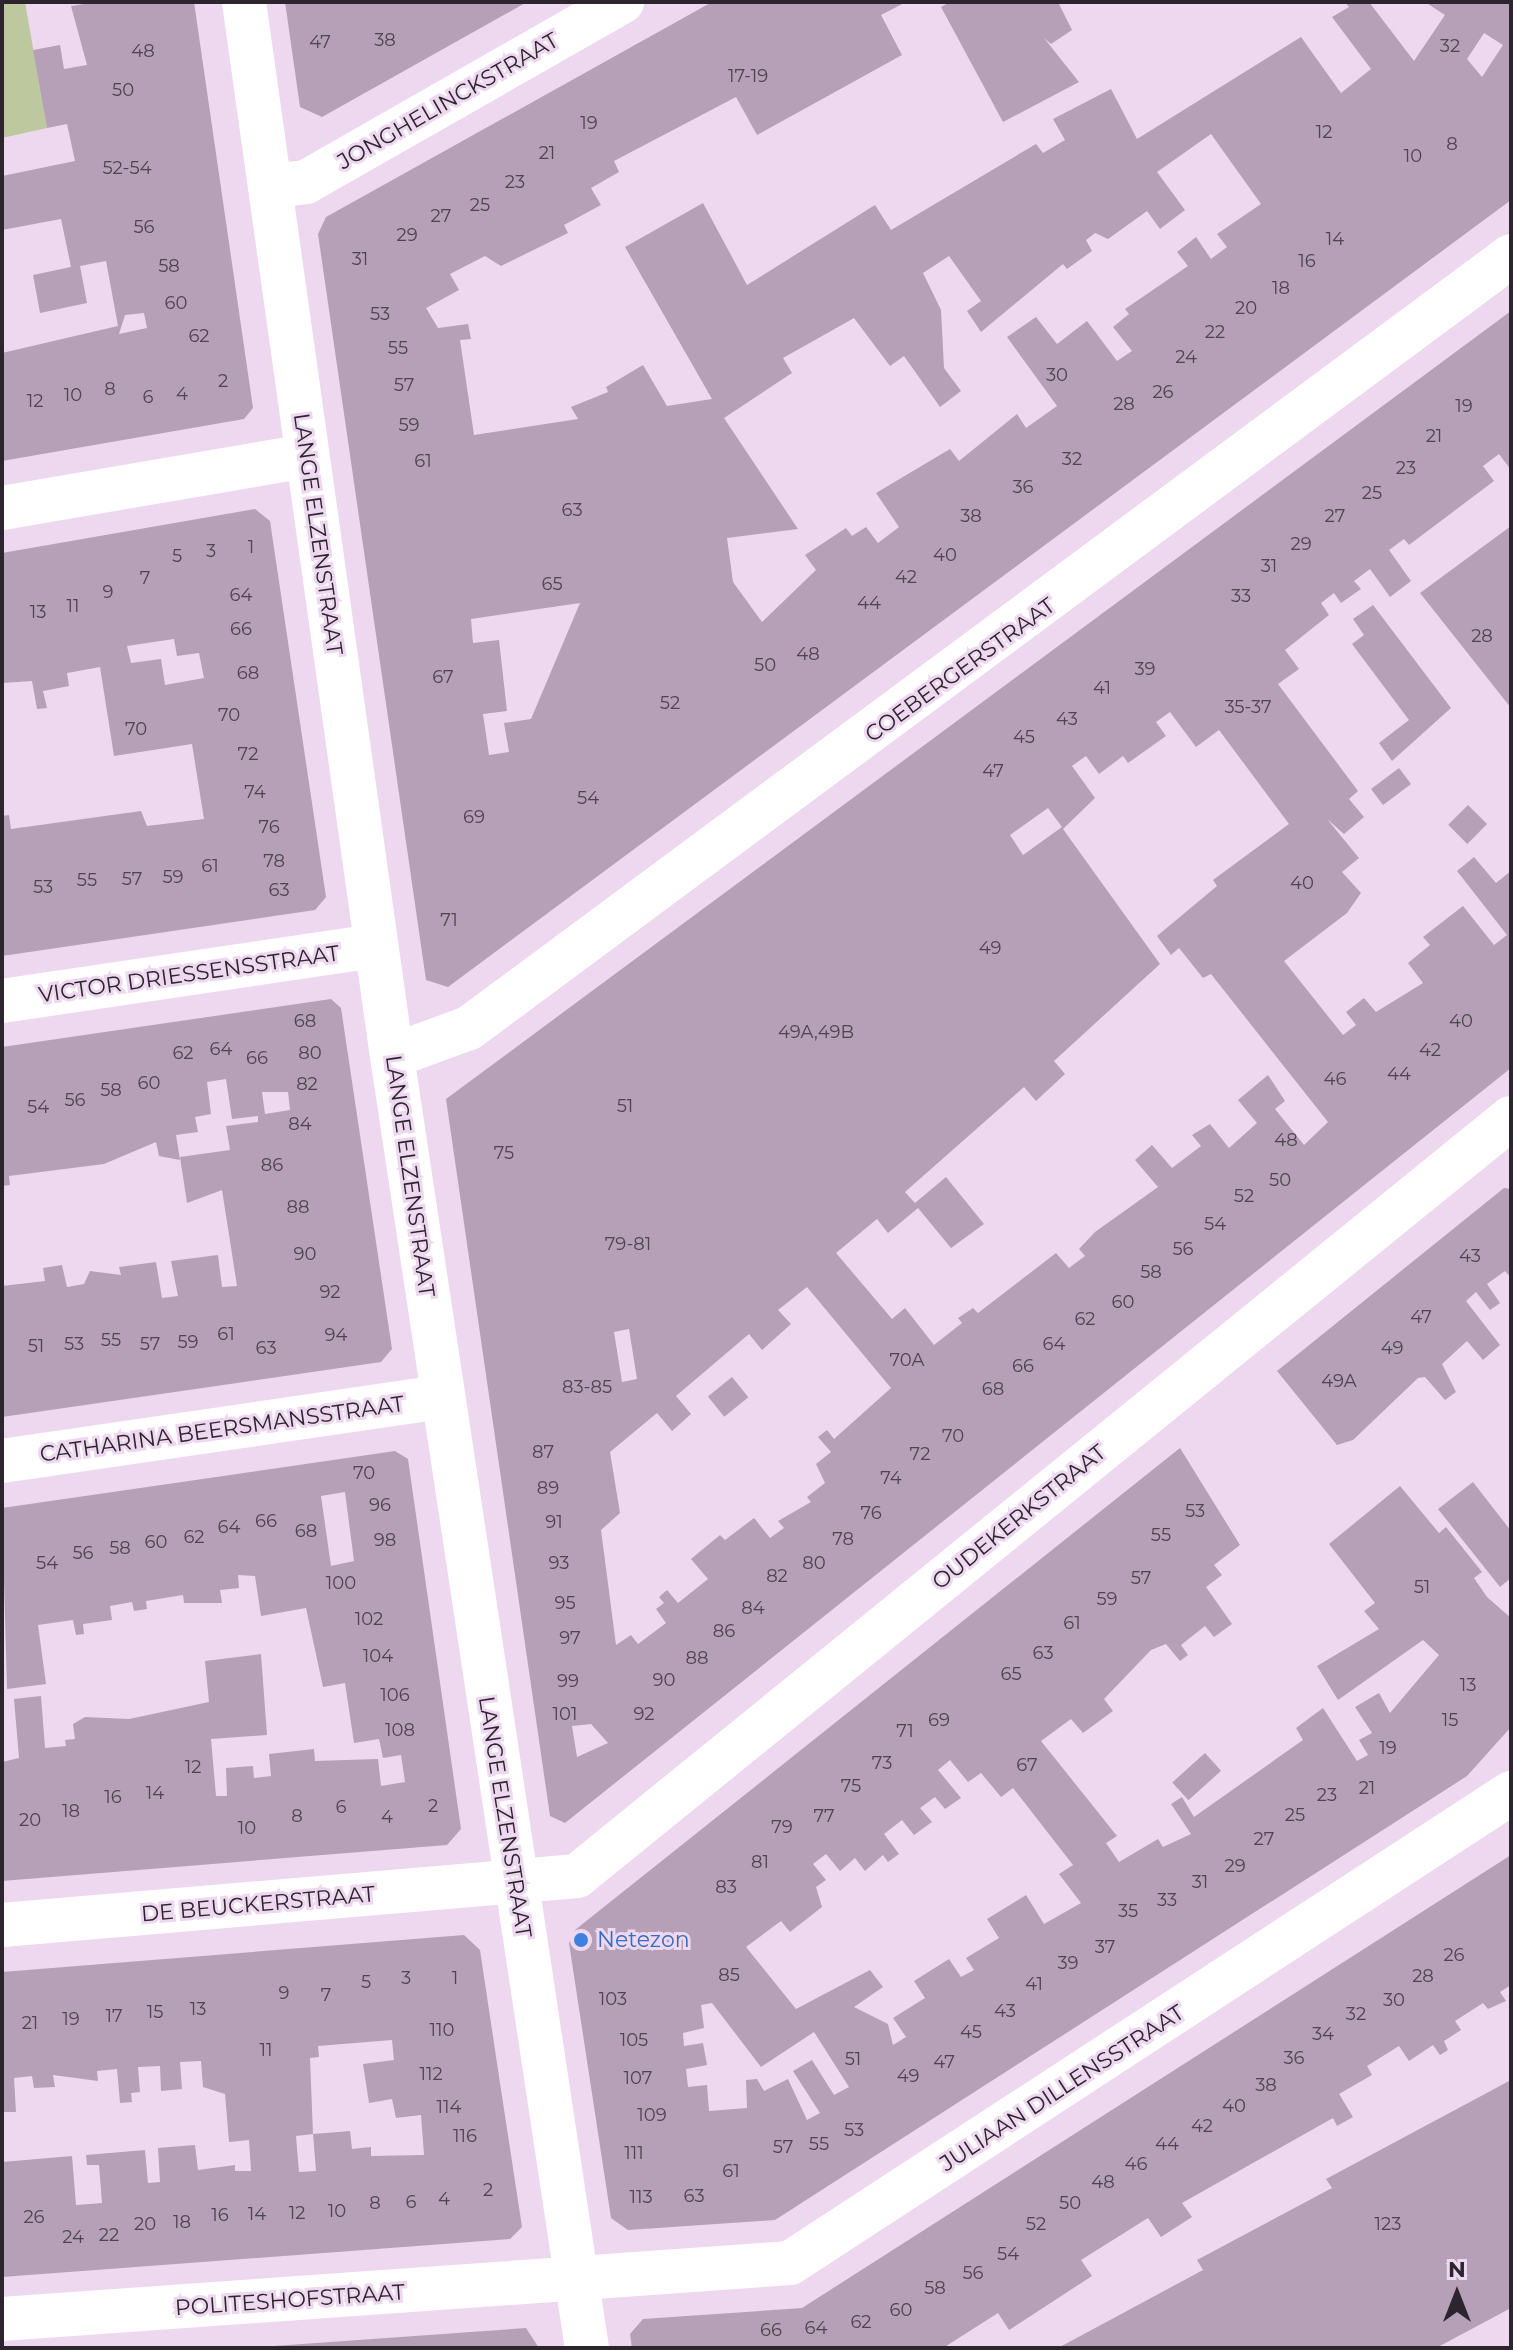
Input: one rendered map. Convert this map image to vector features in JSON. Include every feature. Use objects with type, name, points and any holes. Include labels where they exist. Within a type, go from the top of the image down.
[{"type":"street","name":"LANGE ELZENSTRAAT","points":[[244,2],[392,1056],[514,1883],[587,2348]]},
{"type":"street","name":"JONGHELINCKSTRAAT","points":[[270,186],[306,182],[622,2]]},
{"type":"street","name":"COEBERGERSTRAAT","points":[[392,1056],[469,1028],[1511,256]]},
{"type":"street","points":[[2,508],[307,456]]},
{"type":"street","name":"VICTOR DRIESSENSSTRAAT","points":[[2,1001],[376,946]]},
{"type":"street","name":"OUDEKERKSTRAAT","points":[[514,1883],[577,1876],[1511,1118]]},
{"type":"street","name":"CATHARINA BEERSMANSSTRAAT","points":[[2,1461],[443,1397]]},
{"type":"street","name":"JULIAAN DILLENSSTRAAT","points":[[578,2282],[790,2263],[1511,1793]]},
{"type":"street","name":"DE BEUCKERSTRAAT","points":[[2,1925],[514,1883]]},
{"type":"street","name":"POLITESHOFSTRAAT","points":[[2,2319],[578,2282]]},
{"type":"green space","points":[[2,2],[25,2],[47,128],[2,138]]},
{"type":"building","points":[[97,2],[194,2],[253,408],[244,419],[2,461],[2,353],[118,326],[106,261],[80,266],[87,303],[40,313],[33,275],[71,267],[61,219],[2,230],[2,176],[75,161],[67,124],[47,128],[33,50],[60,45],[64,69],[87,65],[71,6]],"holes":[[[144,313],[147,328],[119,334],[125,315]]]},
{"type":"building","points":[[285,2],[527,2],[322,117],[300,107]]},
{"type":"building","points":[[712,2],[906,2],[881,15],[902,55],[757,135],[736,97],[614,161],[619,172],[591,188],[601,205],[564,225],[568,233],[501,266],[485,256],[450,274],[459,290],[426,308],[438,328],[468,324],[471,339],[460,340],[474,435],[578,419],[571,407],[608,392],[606,387],[643,365],[667,406],[712,399],[625,247],[703,203],[747,285],[875,205],[891,230],[1036,144],[1043,153],[1065,140],[1053,119],[1111,89],[1137,139],[1301,37],[1341,93],[1371,69],[1332,17],[1349,7],[1345,2],[1369,2],[1414,61],[1445,15],[1425,2],[1511,2],[1511,200],[448,987],[426,980],[318,234],[326,217]],"holes":[[[1484,33],[1503,45],[1482,77],[1467,59]],[[1211,134],[1261,204],[1217,234],[1227,247],[1211,259],[1196,237],[1177,252],[1188,266],[1125,309],[1129,314],[1113,327],[1132,351],[1117,361],[1087,321],[1057,344],[1036,317],[1007,337],[1057,406],[1026,428],[1017,414],[959,461],[950,449],[876,493],[899,527],[878,543],[866,527],[852,536],[846,528],[805,555],[816,570],[762,622],[733,582],[727,538],[798,529],[724,418],[792,373],[783,358],[854,318],[890,366],[904,356],[940,407],[961,391],[944,368],[941,310],[923,273],[949,256],[981,301],[967,311],[981,332],[1063,264],[1067,269],[1092,251],[1086,240],[1095,233],[1108,239],[1147,211],[1160,229],[1185,210],[1157,172]],[[580,603],[531,719],[504,723],[509,752],[489,755],[483,714],[507,711],[499,640],[473,643],[471,619]]]},
{"type":"building","points":[[950,2],[1058,2],[1072,30],[1051,44],[1044,38],[1079,82],[1003,122],[941,7]]},
{"type":"building","points":[[1511,311],[1511,470],[1499,454],[1483,466],[1494,481],[1409,545],[1404,539],[1389,550],[1411,581],[1390,597],[1370,569],[1354,581],[1361,589],[1341,603],[1334,593],[1321,603],[1329,615],[1285,650],[1299,669],[1278,684],[1358,791],[1349,799],[1364,817],[1344,834],[1327,819],[1359,858],[1342,872],[1361,893],[1347,913],[1284,961],[1343,1035],[1356,1025],[1346,1012],[1364,998],[1376,1012],[1423,983],[1408,963],[1430,945],[1423,937],[1463,906],[1494,945],[1507,935],[1457,871],[1474,857],[1496,883],[1511,871],[1511,1068],[565,1823],[550,1816],[446,1099]],"holes":[[[1170,712],[1196,747],[1219,730],[1289,824],[1213,880],[1217,886],[1157,936],[1171,955],[1179,948],[1203,978],[1211,974],[1328,1122],[1304,1145],[1275,1109],[1285,1101],[1268,1075],[1238,1100],[1257,1123],[1229,1148],[1210,1124],[1192,1135],[1201,1146],[1172,1168],[1152,1145],[1135,1160],[1158,1187],[1095,1232],[1079,1249],[1085,1256],[1069,1268],[1056,1253],[978,1313],[973,1308],[958,1318],[962,1323],[934,1345],[905,1308],[892,1319],[836,1253],[877,1219],[888,1233],[918,1208],[951,1248],[984,1224],[946,1177],[915,1203],[905,1192],[1024,1087],[1036,1101],[1065,1074],[1054,1061],[1160,964],[1063,829],[1095,798],[1072,766],[1086,756],[1099,774],[1123,756],[1128,763],[1166,736],[1156,722]],[[1048,808],[1062,827],[1023,855],[1010,835]],[[807,1287],[891,1388],[834,1439],[827,1430],[818,1437],[831,1452],[816,1464],[825,1483],[807,1497],[811,1502],[778,1521],[784,1528],[770,1538],[754,1518],[725,1540],[720,1535],[691,1559],[708,1579],[678,1603],[667,1590],[659,1597],[664,1603],[656,1609],[666,1623],[638,1644],[631,1635],[616,1645],[601,1530],[620,1513],[610,1452],[657,1413],[672,1431],[691,1414],[676,1396],[749,1334],[762,1350],[791,1324],[778,1310]],[[629,1329],[637,1379],[622,1382],[614,1332]],[[591,1724],[608,1743],[577,1757],[572,1726]]]},
{"type":"building","points":[[255,509],[270,521],[326,897],[315,910],[2,956],[2,816],[9,815],[11,829],[141,811],[147,826],[204,819],[192,744],[114,756],[100,667],[67,673],[69,686],[43,691],[47,708],[37,709],[32,681],[2,683],[2,553]],"holes":[[[174,639],[177,656],[199,653],[204,678],[165,685],[161,659],[131,663],[127,646]]]},
{"type":"building","points":[[1511,526],[1511,708],[1420,593]]},
{"type":"building","points":[[1373,605],[1451,708],[1392,761],[1379,743],[1409,720],[1352,644],[1364,635],[1353,619]]},
{"type":"building","points":[[1399,768],[1411,784],[1383,805],[1371,789]]},
{"type":"building","points":[[1468,805],[1487,824],[1467,844],[1448,825]]},
{"type":"building","points":[[331,999],[341,1008],[392,1349],[381,1362],[2,1417],[2,1286],[45,1281],[43,1268],[62,1265],[67,1287],[84,1284],[90,1271],[121,1275],[119,1267],[156,1262],[162,1298],[178,1296],[171,1261],[218,1255],[222,1287],[237,1286],[222,1190],[187,1203],[180,1157],[230,1150],[226,1126],[258,1122],[258,1116],[232,1119],[226,1079],[207,1082],[211,1114],[195,1117],[198,1132],[176,1135],[180,1160],[159,1156],[156,1142],[104,1164],[9,1176],[10,1185],[2,1186],[2,1047]],"holes":[[[262,1092],[288,1092],[290,1110],[265,1114]]]},
{"type":"building","points":[[1504,1188],[1511,1189],[1511,1278],[1505,1271],[1487,1284],[1500,1303],[1490,1310],[1476,1292],[1466,1301],[1500,1345],[1483,1360],[1467,1341],[1442,1364],[1456,1392],[1445,1400],[1425,1377],[1418,1378],[1353,1440],[1337,1445],[1277,1371]]},
{"type":"building","points":[[732,1377],[748,1397],[724,1417],[708,1397]]},
{"type":"building","points":[[1180,1448],[1240,1545],[1214,1565],[1222,1575],[1206,1587],[1232,1624],[1214,1637],[1205,1626],[1181,1645],[1188,1655],[1180,1661],[1166,1644],[1151,1650],[1104,1699],[1113,1711],[1083,1733],[1071,1719],[1041,1741],[1117,1836],[1106,1843],[1119,1862],[1158,1839],[1163,1847],[1191,1834],[1171,1804],[1182,1797],[1194,1817],[1303,1740],[1296,1728],[1323,1708],[1357,1761],[1368,1755],[1359,1740],[1372,1733],[1355,1707],[1379,1693],[1390,1713],[1439,1655],[1423,1640],[1338,1700],[1317,1666],[1379,1629],[1364,1611],[1375,1603],[1329,1544],[1400,1486],[1439,1533],[1446,1527],[1482,1572],[1474,1578],[1487,1597],[1511,1618],[1511,1727],[1467,1776],[775,2220],[628,2230],[611,2218],[569,1943],[575,1930]],"holes":[[[950,1760],[968,1782],[981,1773],[1001,1797],[1013,1788],[1073,1865],[1059,1874],[1081,1903],[1044,1924],[1026,1895],[987,1919],[999,1938],[966,1958],[974,1970],[961,1977],[949,1959],[914,1981],[925,1998],[893,2018],[906,2037],[893,2045],[888,2024],[854,2007],[883,1987],[870,1970],[796,2009],[746,1947],[781,1921],[790,1932],[822,1907],[816,1887],[826,1880],[813,1864],[826,1854],[840,1871],[855,1858],[865,1871],[883,1855],[888,1862],[899,1854],[884,1834],[902,1820],[914,1835],[932,1822],[920,1808],[935,1797],[945,1809],[961,1798],[938,1770]],[[712,2003],[761,2067],[814,2032],[849,2087],[834,2095],[812,2060],[793,2071],[820,2113],[807,2120],[788,2079],[764,2091],[757,2079],[746,2080],[747,2108],[709,2111],[707,2085],[688,2087],[686,2069],[707,2065],[703,2043],[684,2046],[683,2033],[704,2028],[701,2005]]]},
{"type":"building","points":[[395,1451],[408,1459],[461,1829],[447,1845],[2,1881],[2,1762],[19,1758],[14,1699],[41,1696],[45,1748],[66,1746],[65,1740],[75,1739],[73,1724],[85,1717],[129,1719],[209,1702],[205,1661],[261,1654],[267,1735],[211,1739],[216,1796],[227,1796],[226,1768],[253,1766],[254,1778],[271,1776],[269,1754],[314,1749],[315,1761],[378,1759],[381,1786],[405,1782],[401,1755],[383,1758],[379,1739],[354,1743],[345,1683],[323,1687],[306,1608],[261,1616],[255,1576],[238,1575],[239,1588],[220,1590],[222,1603],[184,1603],[183,1595],[146,1601],[147,1609],[134,1611],[132,1602],[110,1606],[112,1620],[83,1624],[84,1634],[76,1635],[73,1620],[38,1625],[46,1684],[7,1689],[2,1508]],"holes":[[[345,1492],[354,1561],[331,1566],[321,1496]]]},
{"type":"building","points":[[1473,1482],[1511,1531],[1511,1578],[1500,1587],[1438,1509]]},
{"type":"building","points":[[1205,1753],[1221,1771],[1188,1800],[1172,1782]]},
{"type":"building","points":[[1511,1855],[1511,1985],[1500,1992],[1506,2001],[1488,2009],[1483,2003],[1455,2021],[1461,2030],[1444,2041],[1448,2050],[1440,2055],[1433,2045],[1409,2061],[1399,2046],[1367,2066],[1372,2075],[1339,2094],[1353,2117],[1337,2126],[1333,2118],[1182,2203],[1192,2217],[1161,2237],[1148,2218],[1081,2260],[1092,2276],[1009,2330],[998,2313],[943,2348],[632,2348],[630,2334],[643,2319],[802,2308]]},
{"type":"building","points":[[464,1935],[480,1950],[522,2227],[510,2239],[2,2277],[2,2162],[72,2156],[76,2205],[102,2203],[99,2165],[87,2165],[86,2155],[145,2150],[148,2183],[160,2182],[158,2148],[195,2145],[198,2170],[235,2165],[235,2171],[251,2171],[249,2140],[229,2142],[225,2094],[203,2087],[201,2061],[180,2062],[182,2089],[161,2091],[160,2066],[138,2067],[140,2092],[131,2093],[132,2102],[120,2103],[117,2069],[97,2071],[98,2081],[53,2075],[55,2087],[34,2088],[32,2076],[14,2078],[16,2112],[2,2112],[2,1972]],"holes":[[[392,2040],[394,2060],[363,2064],[369,2103],[392,2099],[396,2118],[421,2115],[424,2155],[371,2156],[371,2147],[352,2149],[350,2131],[313,2134],[310,2058],[319,2057],[318,2046]],[[313,2134],[316,2171],[299,2172],[296,2136]]]},
{"type":"building","points":[[1511,2080],[1511,2308],[1436,2348],[1058,2348],[1203,2270],[1197,2260],[1332,2188],[1326,2179]]},
{"type":"building","points":[[526,2328],[539,2348],[274,2348],[274,2346]]},
{"type":"place","name":"Netezon","points":[[581,1940]]}]
